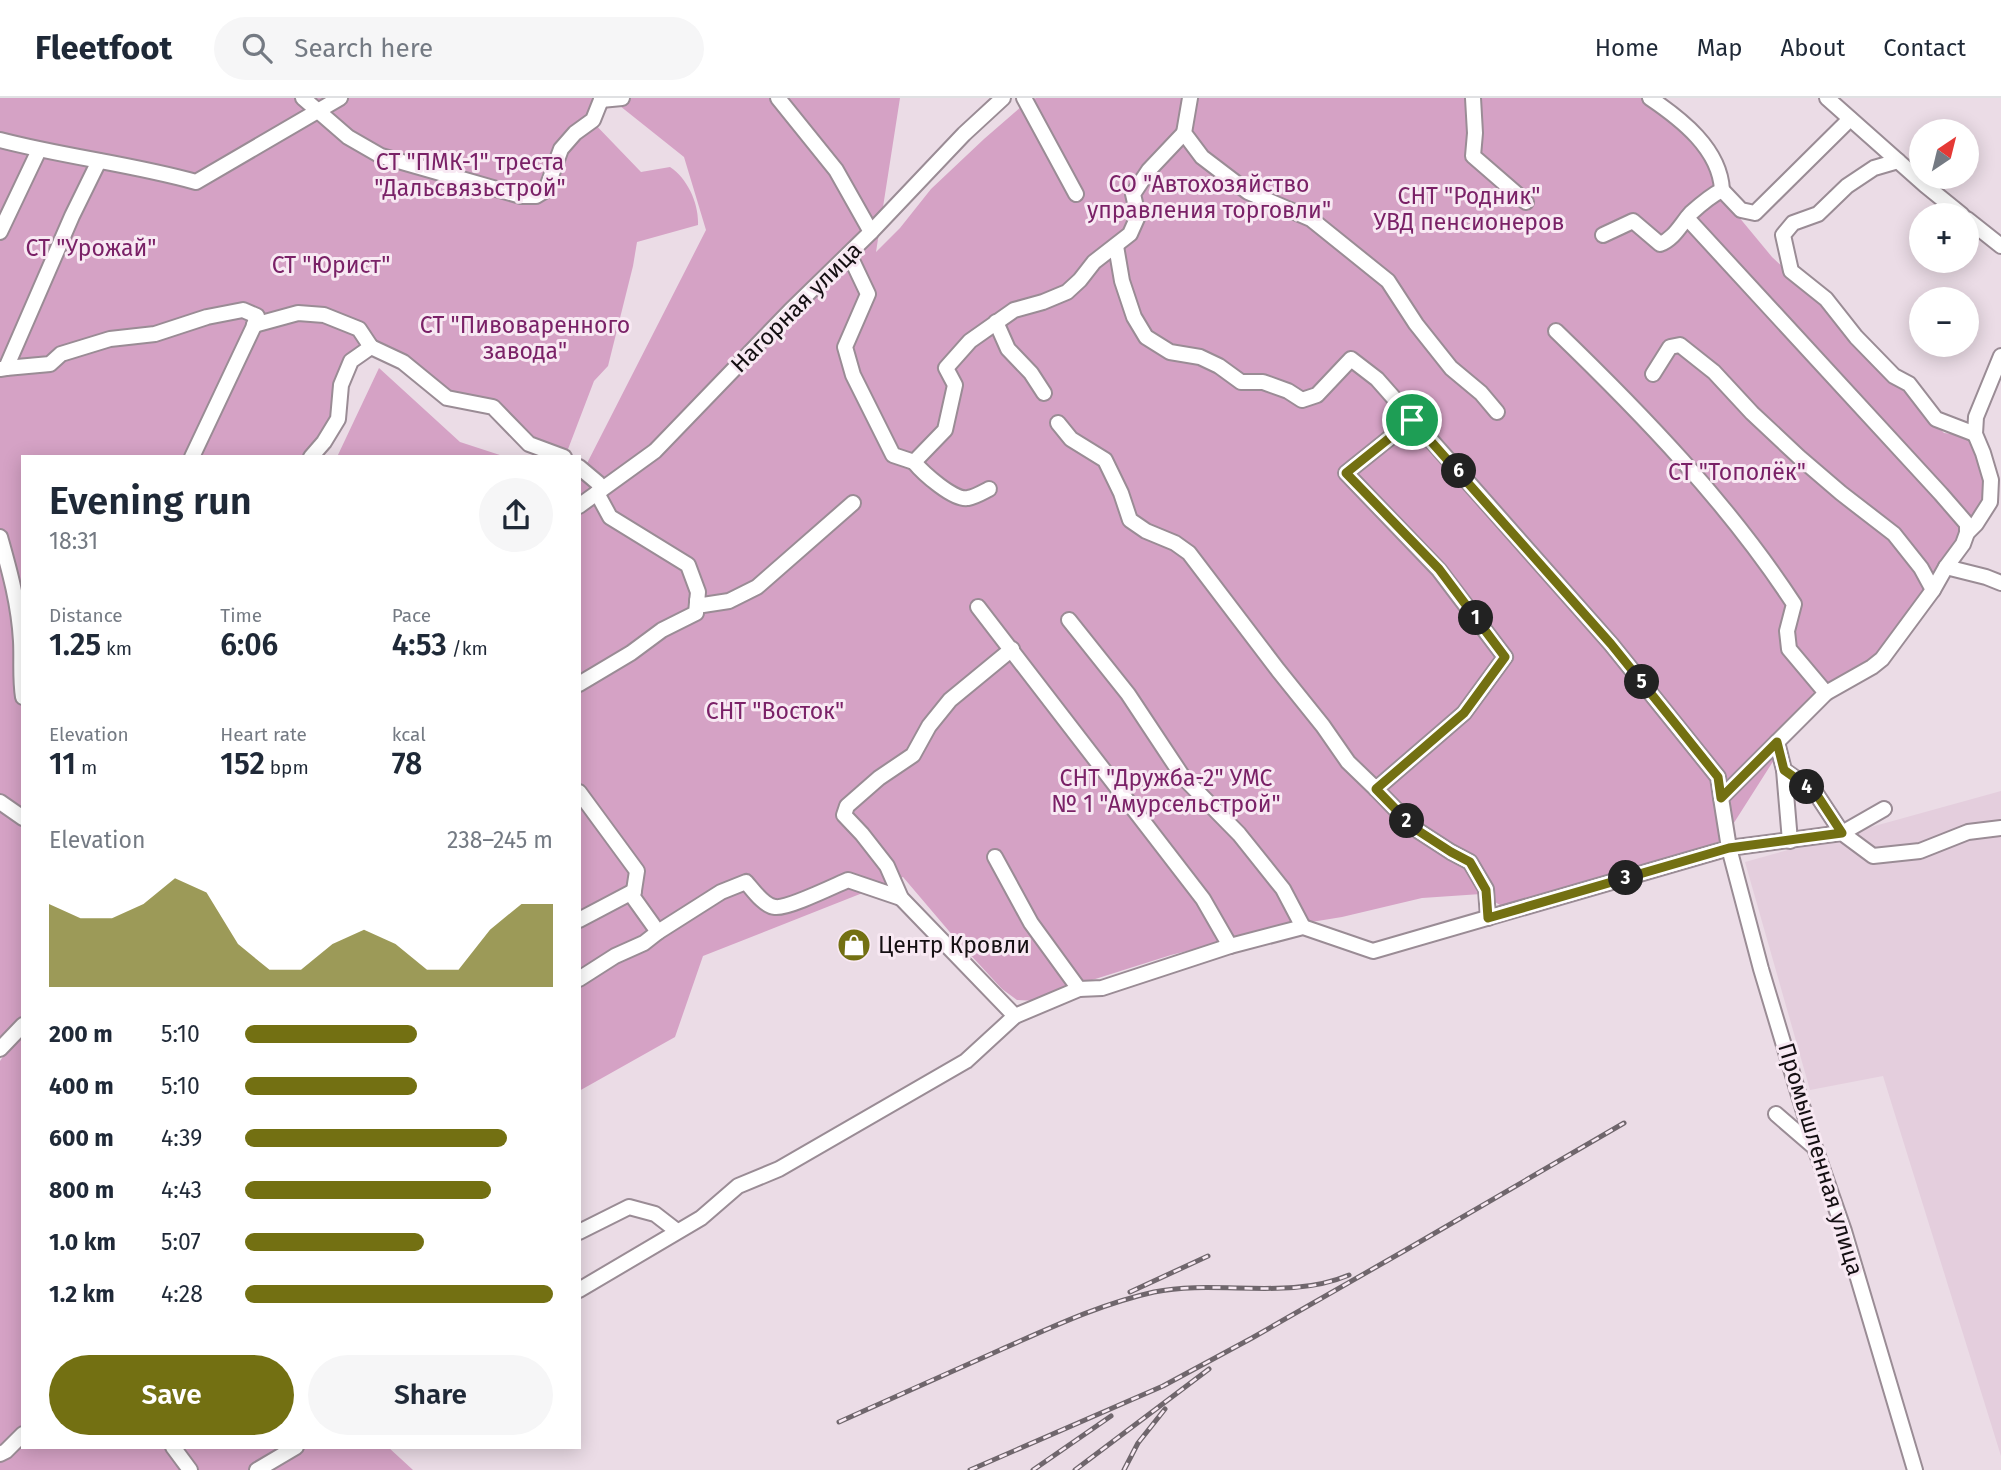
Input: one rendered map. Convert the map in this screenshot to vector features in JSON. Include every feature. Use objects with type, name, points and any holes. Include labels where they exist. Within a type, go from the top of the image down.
[{"type":"street","points":[[303,98],[348,137],[380,156],[522,196],[536,196],[546,190],[561,149],[575,133],[593,120],[599,99],[622,98]]},
{"type":"street","points":[[0,140],[196,182],[340,98]]},
{"type":"street","points":[[778,98],[836,170],[871,232]]},
{"type":"street","name":"Нагорная улица","points":[[581,504],[655,451],[964,134],[1003,98]]},
{"type":"street","points":[[1024,98],[1076,194]]},
{"type":"street","points":[[914,462],[944,430],[955,385],[946,368],[971,341],[1014,310],[1066,292],[1094,262],[1130,234],[1138,216],[1133,194],[1149,170],[1184,133],[1190,98]]},
{"type":"street","points":[[1473,98],[1473,156],[1526,202]]},
{"type":"street","points":[[1650,98],[1673,114],[1705,146],[1721,176],[1722,190],[1741,210],[1755,213],[1850,119]]},
{"type":"street","points":[[1826,98],[1948,203]]},
{"type":"street","points":[[1184,133],[1202,157],[1248,191],[1311,219],[1388,281],[1416,324],[1451,368],[1481,393],[1497,412]]},
{"type":"street","points":[[0,232],[39,150]]},
{"type":"street","points":[[99,161],[3,368],[50,364],[61,355],[110,339],[155,334],[207,317],[243,310],[257,316],[193,455]]},
{"type":"street","points":[[1898,161],[1874,167],[1847,186],[1818,214],[1793,223],[1783,236],[1791,271],[1826,299],[1856,337],[1894,376],[1909,384],[1936,419],[1975,434]]},
{"type":"street","points":[[1603,235],[1633,221],[1660,244],[1667,241],[1708,198],[1722,190]]},
{"type":"street","points":[[1687,218],[1967,524],[1963,544],[1882,659],[1826,693],[1721,798]]},
{"type":"street","points":[[1979,229],[2001,246]]},
{"type":"street","name":"Промышленная улица","points":[[1116,246],[1122,281],[1134,317],[1146,337],[1170,352],[1200,357],[1219,366],[1241,382],[1263,382],[1288,390],[1302,400],[1317,395],[1351,359],[1377,379],[1611,644],[1718,777],[1729,848],[1761,969],[1815,1147],[1844,1231],[1915,1470]]},
{"type":"street","points":[[849,254],[868,295],[845,347],[853,375],[893,455],[914,462],[923,473],[958,497],[968,498],[989,489]]},
{"type":"street","points":[[254,325],[298,313],[324,315],[359,329],[371,347],[403,362],[447,398],[493,407],[528,444],[558,455]]},
{"type":"street","points":[[996,322],[1008,349],[1031,373],[1044,393]]},
{"type":"street","points":[[1556,331],[1614,387],[1673,452],[1723,508],[1770,567],[1794,604],[1787,631],[1789,649],[1826,693]]},
{"type":"street","points":[[1653,374],[1670,347],[1679,345],[1714,373],[1799,457],[1894,534],[1922,568],[1933,590]]},
{"type":"street","points":[[313,455],[338,419],[341,385],[351,361],[371,347]]},
{"type":"street","points":[[1967,533],[1990,502],[1991,480],[1975,434],[1976,418],[2001,356]]},
{"type":"street","points":[[1376,789],[1464,713],[1505,657],[1439,569],[1346,473],[1412,420]]},
{"type":"street","points":[[1058,422],[1071,439],[1105,460],[1130,520],[1189,553],[1348,762],[1414,828],[1470,862],[1486,890],[1488,918]]},
{"type":"street","points":[[581,469],[598,483],[610,517],[688,565],[698,592],[696,613],[662,630],[631,653],[581,683]]},
{"type":"street","points":[[697,601],[703,605],[729,601],[757,587],[853,503]]},
{"type":"street","points":[[0,537],[15,592],[21,641],[21,686]]},
{"type":"street","points":[[1947,567],[2001,583]]},
{"type":"street","points":[[978,607],[1203,899],[1230,946]]},
{"type":"street","points":[[1069,620],[1128,694],[1183,777],[1239,834],[1283,889],[1303,927]]},
{"type":"street","points":[[1012,649],[950,700],[929,726],[913,755],[878,778],[847,806],[844,815],[887,866],[901,898],[1015,1016]]},
{"type":"street","points":[[1777,742],[1784,770],[1790,841]]},
{"type":"street","points":[[1784,770],[1815,792],[1842,833],[1873,856],[1920,851],[1968,832],[2001,828]]},
{"type":"street","points":[[581,795],[637,871],[633,897],[658,932]]},
{"type":"street","points":[[0,802],[21,817]]},
{"type":"street","points":[[581,1289],[701,1218],[738,1186],[779,1170],[966,1061],[1015,1016],[1079,989],[1102,988],[1230,946],[1303,927],[1373,951],[1729,848],[1842,833],[1884,809]]},
{"type":"street","points":[[995,857],[1031,923],[1079,989]]},
{"type":"street","points":[[581,978],[615,956],[644,943],[721,892],[746,882],[764,901],[775,907],[787,905],[848,880],[901,898]]},
{"type":"street","points":[[581,919],[634,891]]},
{"type":"street","points":[[1,1046],[21,1027]]},
{"type":"street","points":[[1776,1114],[1815,1147]]},
{"type":"street","points":[[581,1231],[629,1207],[655,1214],[677,1231]]},
{"type":"street","points":[[0,1454],[21,1436]]},
{"type":"street","points":[[174,1449],[190,1470]]},
{"type":"street","points":[[257,1470],[293,1449]]},
{"type":"shaded area","points":[[2001,791],[2001,1456],[1883,1076],[1810,1090],[1745,862]]},
{"type":"green space","points":[[0,98],[597,98],[589,118],[641,172],[670,167],[676,172],[691,193],[697,209],[698,225],[637,242],[608,366],[594,381],[566,455],[552,455],[519,429],[491,412],[463,405],[450,407],[380,355],[359,353],[331,423],[308,455],[21,455],[21,1021],[0,1040]]},
{"type":"green space","points":[[610,98],[900,98],[876,252],[900,228],[931,189],[1022,106],[1036,98],[1642,98],[1667,116],[1707,161],[1719,193],[1772,257],[1824,305],[1944,433],[1962,435],[1973,442],[1985,474],[1985,499],[1973,523],[1873,664],[1830,685],[1786,741],[1723,840],[1660,863],[1507,909],[1481,894],[1422,898],[1342,917],[1287,926],[1171,955],[1070,987],[1038,1001],[1017,1000],[1002,989],[903,877],[703,956],[675,1037],[581,1090],[581,475],[706,230],[684,157]]},
{"type":"green space","points":[[379,368],[460,442],[500,455],[338,455]]},
{"type":"green space","points":[[21,1036],[21,1449],[390,1449],[413,1470],[0,1470],[0,1061]]},
{"type":"railway","points":[[970,1470],[1163,1386],[1252,1338],[1624,1123]]},
{"type":"railway","points":[[1130,1292],[1208,1256]]},
{"type":"railway","points":[[839,1422],[1056,1325],[1134,1297],[1178,1289],[1302,1287],[1349,1275]]},
{"type":"railway","points":[[1075,1470],[1209,1369]]},
{"type":"railway","points":[[1124,1470],[1138,1443],[1165,1409]]},
{"type":"railway","points":[[1033,1470],[1111,1416]]},
{"type":"place","name":"Центр Кровли","points":[[854,945]]},
{"type":"route","points":[[1412,420],[1611,644],[1718,777],[1721,798],[1777,742],[1784,770],[1815,792],[1842,833],[1729,848],[1488,918],[1486,890],[1470,862],[1414,828],[1376,789],[1464,713],[1505,657],[1439,569],[1346,473],[1412,420]]},
{"type":"park label","name":"СТ \"ПМК-1\" треста \"Дальсвязьстрой\"","points":[[470,175]]},
{"type":"park label","name":"СО \"Автохозяйство управления торговли\"","points":[[1209,197]]},
{"type":"park label","name":"СНТ \"Родник\" УВД пенсионеров","points":[[1469,209]]},
{"type":"park label","name":"СТ \"Урожай\"","points":[[91,248]]},
{"type":"park label","name":"СТ \"Юрист\"","points":[[331,265]]},
{"type":"park label","name":"СТ \"Пивоваренного завода\"","points":[[525,338]]},
{"type":"park label","name":"СТ \"Тополёк\"","points":[[1737,472]]},
{"type":"park label","name":"СНТ \"Восток\"","points":[[775,711]]},
{"type":"park label","name":"СНТ \"Дружба-2\" УМС № 1 \"Амурсельстрой\"","points":[[1166,791]]}]
